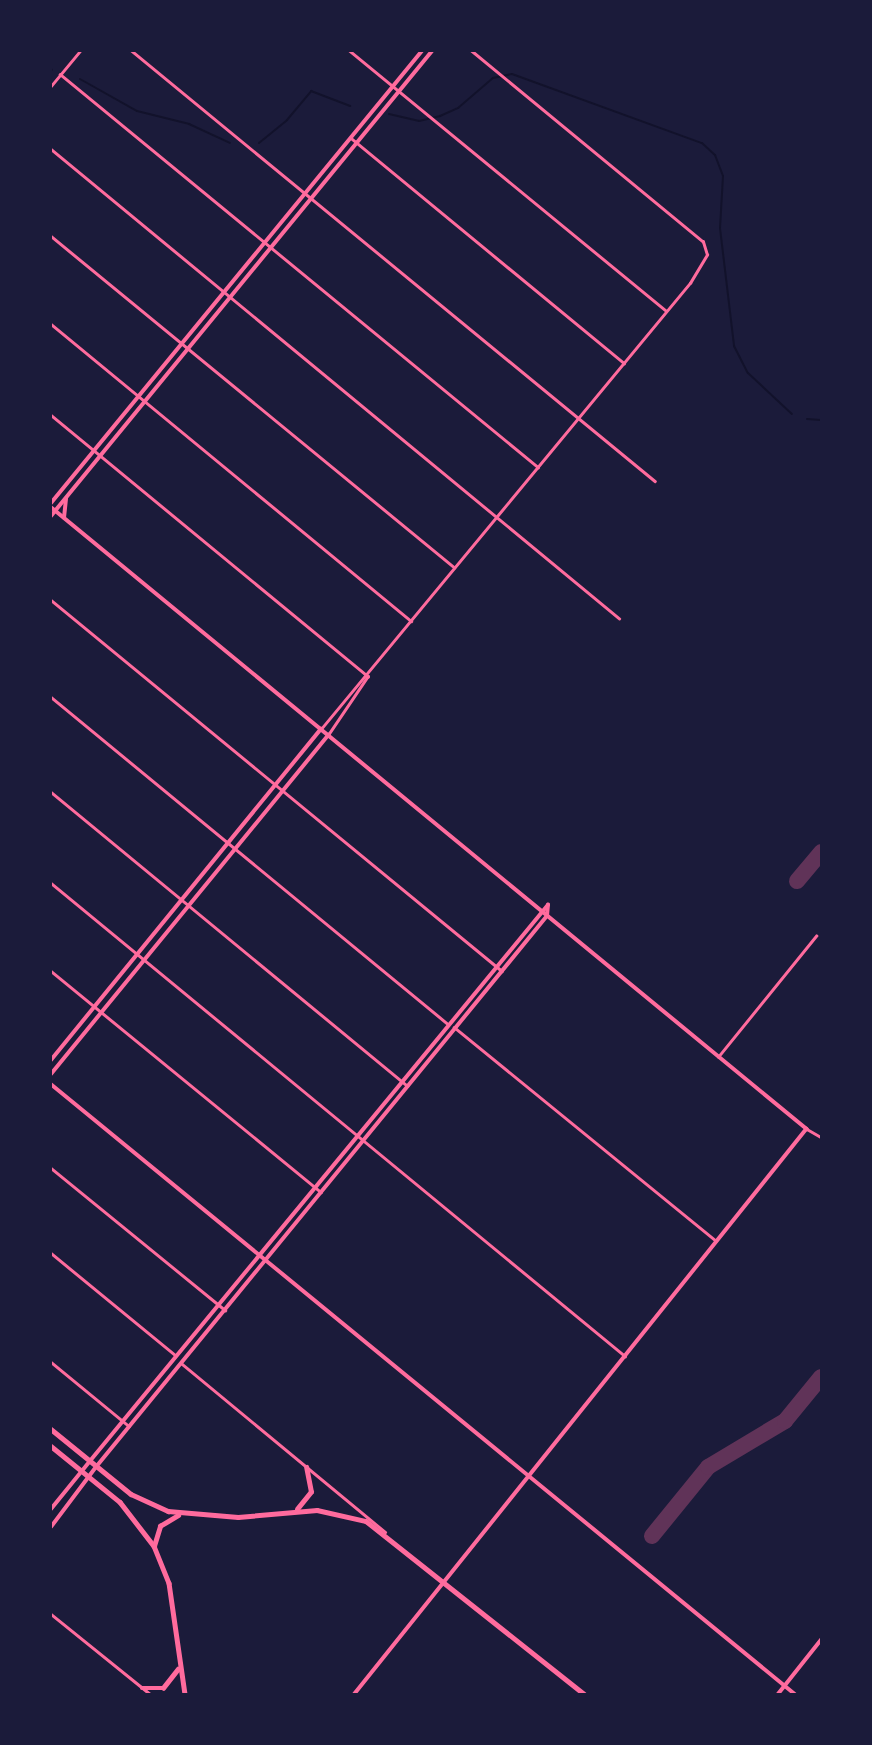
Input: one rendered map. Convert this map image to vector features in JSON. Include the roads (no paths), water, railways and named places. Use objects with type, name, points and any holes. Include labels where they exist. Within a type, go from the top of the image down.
[{"type":"main road","points":[[51,1429],[138,1500],[179,1514],[238,1517],[295,1510],[341,1513],[385,1532],[584,1694]]},
{"type":"main road","points":[[51,1446],[127,1509],[155,1546],[169,1583],[178,1668],[185,1694]]},
{"type":"main road","points":[[295,1510],[311,1492],[306,1467]]},
{"type":"main road","points":[[155,1546],[160,1525],[179,1514]]},
{"type":"main road","points":[[142,1688],[163,1688],[178,1668]]},
{"type":"street","points":[[51,86],[80,51]]},
{"type":"street","points":[[132,51],[655,481]]},
{"type":"street","points":[[350,51],[666,311]]},
{"type":"street","points":[[51,516],[52,507],[94,451],[422,51]]},
{"type":"street","points":[[52,507],[66,498],[432,51]]},
{"type":"street","points":[[51,1060],[700,269],[707,250],[703,242],[471,51]]},
{"type":"street","points":[[60,74],[538,467]]},
{"type":"street","points":[[351,138],[624,363]]},
{"type":"street","points":[[51,149],[619,618]]},
{"type":"street","points":[[51,236],[455,568]]},
{"type":"street","points":[[51,324],[411,621]]},
{"type":"street","points":[[51,415],[368,676]]},
{"type":"street","points":[[64,518],[66,498]]},
{"type":"street","points":[[52,507],[718,1057],[807,1129],[821,1137]]},
{"type":"street","points":[[51,600],[502,971]]},
{"type":"street","points":[[51,1074],[328,735],[368,676]]},
{"type":"street","points":[[51,697],[716,1241]]},
{"type":"street","points":[[51,792],[408,1086]]},
{"type":"street","points":[[51,883],[625,1356]]},
{"type":"street","points":[[51,1509],[548,905],[547,916],[88,1476],[51,1527]]},
{"type":"street","points":[[718,1057],[816,936]]},
{"type":"street","points":[[51,971],[321,1192]]},
{"type":"street","points":[[51,1084],[795,1694]]},
{"type":"street","points":[[355,1694],[807,1129]]},
{"type":"street","points":[[51,1168],[225,1310]]},
{"type":"street","points":[[51,1253],[176,1356]]},
{"type":"street","points":[[51,1362],[129,1427]]},
{"type":"street","points":[[181,1363],[385,1532]]},
{"type":"street","points":[[51,1614],[150,1694]]},
{"type":"street","points":[[778,1694],[821,1640]]},
{"type":"waterway","points":[[389,114],[419,121],[440,116],[458,108],[493,78],[512,74],[702,143],[715,155],[723,176],[720,228],[734,346],[748,373],[792,414]]},
{"type":"waterway","points":[[80,79],[137,111],[189,124],[230,143]]},
{"type":"waterway","points":[[259,143],[287,120],[311,91],[350,106]]},
{"type":"waterway","points":[[807,419],[821,420]]}]
